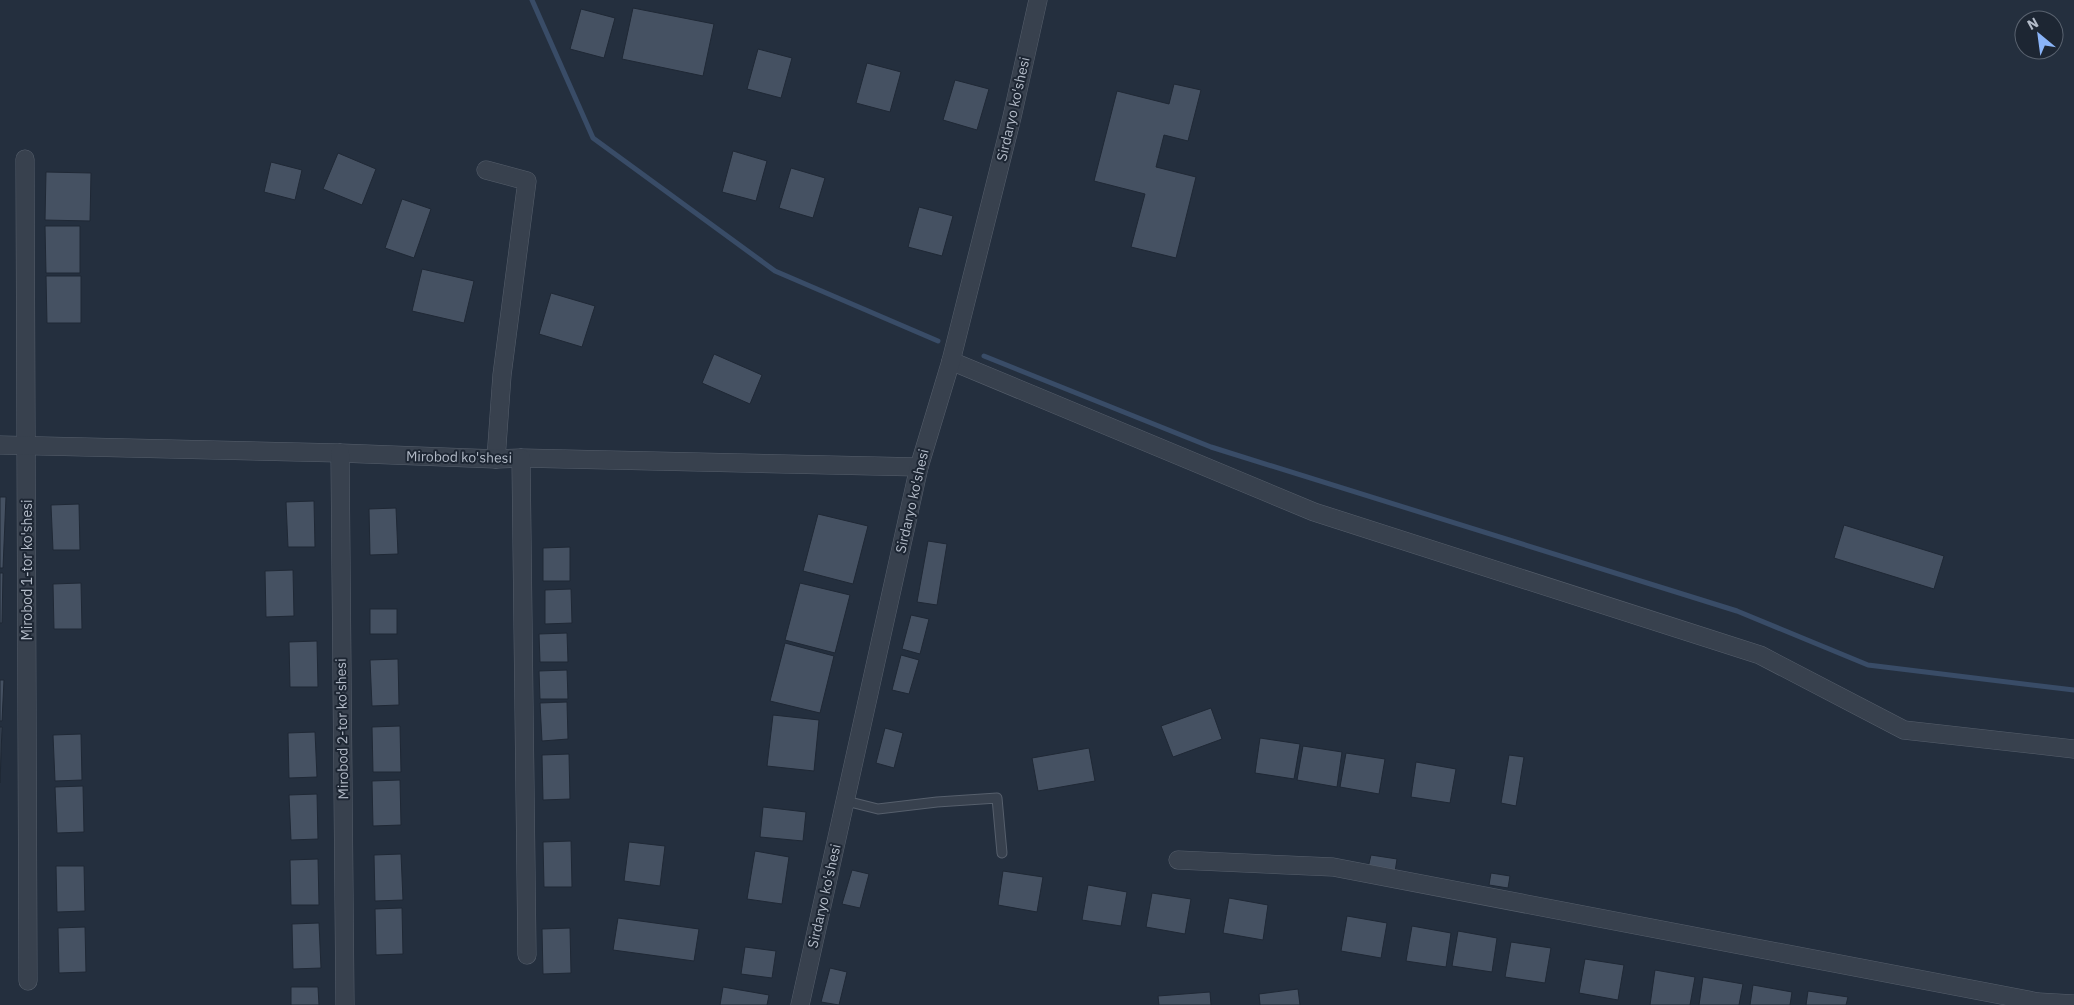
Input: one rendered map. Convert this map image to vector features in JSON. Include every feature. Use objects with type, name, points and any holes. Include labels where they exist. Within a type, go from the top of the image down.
[{"type":"street","name":"Sirdaryo ko'shesi","points":[[800,1005],[919,467],[951,361],[1012,116],[1038,0]]},
{"type":"street","name":"Mirobod 1-tor ko'shesi","points":[[25,159],[28,981]]},
{"type":"street","points":[[486,170],[527,181],[502,375],[496,459]]},
{"type":"street","points":[[951,361],[1314,512],[1760,655],[1904,730],[2074,749]]},
{"type":"street","name":"Mirobod ko'shesi","points":[[0,445],[340,453],[496,459],[919,467]]},
{"type":"street","name":"Mirobod 2-tor ko'shesi","points":[[340,453],[345,1005]]},
{"type":"street","points":[[521,458],[527,954]]},
{"type":"street","points":[[1178,860],[1333,867],[2028,1000],[2074,1004]]},
{"type":"lane","points":[[846,800],[878,809],[937,802],[997,798],[1002,853]]},
{"type":"building","points":[[633,8],[714,24],[703,76],[622,59]]},
{"type":"building","points":[[581,9],[615,18],[604,58],[570,49]]},
{"type":"building","points":[[758,49],[792,58],[781,98],[747,89]]},
{"type":"building","points":[[867,63],[901,72],[890,112],[856,103]]},
{"type":"building","points":[[955,80],[989,89],[977,130],[943,120]]},
{"type":"building","points":[[1174,84],[1201,90],[1188,141],[1164,135],[1156,167],[1196,177],[1176,258],[1131,247],[1145,194],[1094,181],[1117,91],[1169,104]]},
{"type":"building","points":[[733,151],[767,161],[756,201],[722,192]]},
{"type":"building","points":[[338,153],[376,169],[362,205],[323,189]]},
{"type":"building","points":[[271,162],[302,170],[295,200],[264,192]]},
{"type":"building","points":[[791,168],[825,178],[813,218],[779,208]]},
{"type":"building","points":[[46,172],[91,173],[90,221],[45,220]]},
{"type":"building","points":[[402,199],[431,209],[414,258],[385,248]]},
{"type":"building","points":[[919,207],[953,216],[942,256],[908,247]]},
{"type":"building","points":[[45,226],[80,226],[80,273],[46,273]]},
{"type":"building","points":[[422,269],[474,281],[464,323],[412,311]]},
{"type":"building","points":[[46,276],[81,276],[81,323],[47,323]]},
{"type":"building","points":[[551,293],[595,306],[582,347],[539,334]]},
{"type":"building","points":[[714,354],[762,375],[750,404],[702,383]]},
{"type":"building","points":[[0,497],[6,497],[3,568],[0,568]]},
{"type":"building","points":[[314,501],[315,547],[288,547],[286,502]]},
{"type":"building","points":[[79,504],[80,550],[53,550],[51,505]]},
{"type":"building","points":[[396,508],[398,554],[370,555],[369,509]]},
{"type":"building","points":[[818,514],[868,526],[853,584],[803,571]]},
{"type":"building","points":[[1844,525],[1944,556],[1934,589],[1834,558]]},
{"type":"building","points":[[928,541],[947,544],[937,605],[917,602]]},
{"type":"building","points":[[570,547],[570,581],[543,581],[543,548]]},
{"type":"building","points":[[293,570],[294,616],[266,617],[265,571]]},
{"type":"building","points":[[0,573],[3,573],[2,623],[0,623]]},
{"type":"building","points":[[81,583],[82,629],[54,629],[53,584]]},
{"type":"building","points":[[800,583],[850,595],[835,653],[785,640]]},
{"type":"building","points":[[571,589],[572,623],[545,624],[545,590]]},
{"type":"building","points":[[370,609],[397,609],[397,634],[370,634]]},
{"type":"building","points":[[911,615],[929,619],[920,654],[902,649]]},
{"type":"building","points":[[567,633],[568,662],[540,662],[539,634]]},
{"type":"building","points":[[317,641],[318,687],[290,687],[289,642]]},
{"type":"building","points":[[785,643],[834,656],[820,713],[770,701]]},
{"type":"building","points":[[901,655],[919,660],[909,694],[892,690]]},
{"type":"building","points":[[398,659],[399,705],[372,706],[370,660]]},
{"type":"building","points":[[567,670],[568,699],[540,699],[539,671]]},
{"type":"building","points":[[0,680],[4,680],[2,721],[0,721]]},
{"type":"building","points":[[567,702],[568,739],[542,741],[540,703]]},
{"type":"building","points":[[1211,708],[1222,739],[1173,757],[1161,726]]},
{"type":"building","points":[[773,715],[819,720],[814,771],[767,766]]},
{"type":"building","points":[[400,726],[401,772],[373,772],[372,727]]},
{"type":"building","points":[[0,727],[2,727],[0,783]]},
{"type":"building","points":[[885,728],[903,733],[894,768],[876,763]]},
{"type":"building","points":[[315,732],[317,777],[289,778],[288,733]]},
{"type":"building","points":[[81,734],[82,780],[55,781],[53,735]]},
{"type":"building","points":[[1260,738],[1300,744],[1294,779],[1255,773]]},
{"type":"building","points":[[1303,746],[1342,752],[1337,787],[1297,780]]},
{"type":"building","points":[[1089,748],[1095,781],[1038,791],[1032,758]]},
{"type":"building","points":[[1346,753],[1385,759],[1379,794],[1340,787]]},
{"type":"building","points":[[569,754],[570,799],[543,800],[542,755]]},
{"type":"building","points":[[1509,755],[1524,757],[1516,806],[1501,803]]},
{"type":"building","points":[[1416,762],[1456,769],[1450,803],[1411,797]]},
{"type":"building","points":[[400,780],[401,825],[373,826],[372,781]]},
{"type":"building","points":[[83,786],[84,832],[57,833],[55,787]]},
{"type":"building","points":[[317,794],[318,839],[291,840],[289,795]]},
{"type":"building","points":[[763,807],[806,812],[803,841],[760,837]]},
{"type":"building","points":[[571,841],[572,887],[544,887],[543,842]]},
{"type":"building","points":[[629,842],[665,846],[660,886],[624,881]]},
{"type":"building","points":[[755,851],[789,857],[782,904],[747,899]]},
{"type":"building","points":[[401,854],[403,900],[375,901],[374,855]]},
{"type":"building","points":[[1371,855],[1397,859],[1395,872],[1368,868]]},
{"type":"building","points":[[318,859],[319,905],[291,905],[290,860]]},
{"type":"building","points":[[56,866],[84,866],[85,911],[57,912]]},
{"type":"building","points":[[852,870],[869,874],[860,908],[842,904]]},
{"type":"building","points":[[1003,871],[1043,877],[1037,912],[998,905]]},
{"type":"building","points":[[1491,873],[1510,876],[1508,888],[1489,885]]},
{"type":"building","points":[[1088,885],[1127,892],[1121,926],[1082,920]]},
{"type":"building","points":[[1152,893],[1191,899],[1185,934],[1146,927]]},
{"type":"building","points":[[1229,898],[1268,905],[1263,940],[1223,933]]},
{"type":"building","points":[[402,908],[403,954],[376,955],[375,909]]},
{"type":"building","points":[[1347,916],[1387,923],[1381,958],[1341,951]]},
{"type":"building","points":[[618,918],[699,929],[694,961],[613,950]]},
{"type":"building","points":[[319,923],[321,968],[293,969],[292,924]]},
{"type":"building","points":[[1412,926],[1451,933],[1446,967],[1406,961]]},
{"type":"building","points":[[85,927],[86,972],[59,973],[58,928]]},
{"type":"building","points":[[570,928],[571,973],[543,974],[542,929]]},
{"type":"building","points":[[1458,931],[1497,938],[1492,972],[1452,966]]},
{"type":"building","points":[[1511,942],[1551,948],[1545,983],[1505,977]]},
{"type":"building","points":[[745,947],[776,951],[772,978],[741,974]]},
{"type":"building","points":[[1585,959],[1624,965],[1618,1000],[1579,993]]},
{"type":"building","points":[[830,968],[847,972],[839,1005],[821,1002]]},
{"type":"building","points":[[1655,970],[1695,977],[1690,1005],[1650,1005]]},
{"type":"building","points":[[1703,977],[1743,984],[1739,1005],[1699,1005]]},
{"type":"building","points":[[1753,985],[1792,992],[1790,1005],[1750,1005]]},
{"type":"building","points":[[291,987],[318,987],[319,1005],[291,1005]]},
{"type":"building","points":[[723,987],[769,995],[767,1005],[720,1005]]},
{"type":"building","points":[[1298,989],[1300,1005],[1260,1005],[1259,994]]},
{"type":"building","points":[[1808,991],[1848,997],[1846,1005],[1806,1005]]},
{"type":"building","points":[[1210,992],[1211,1005],[1159,1005],[1158,996]]},
{"type":"waterway","points":[[532,0],[593,138],[775,271],[938,341]]},
{"type":"waterway","points":[[984,356],[1211,447],[1737,611],[1868,665],[2074,690]]}]
